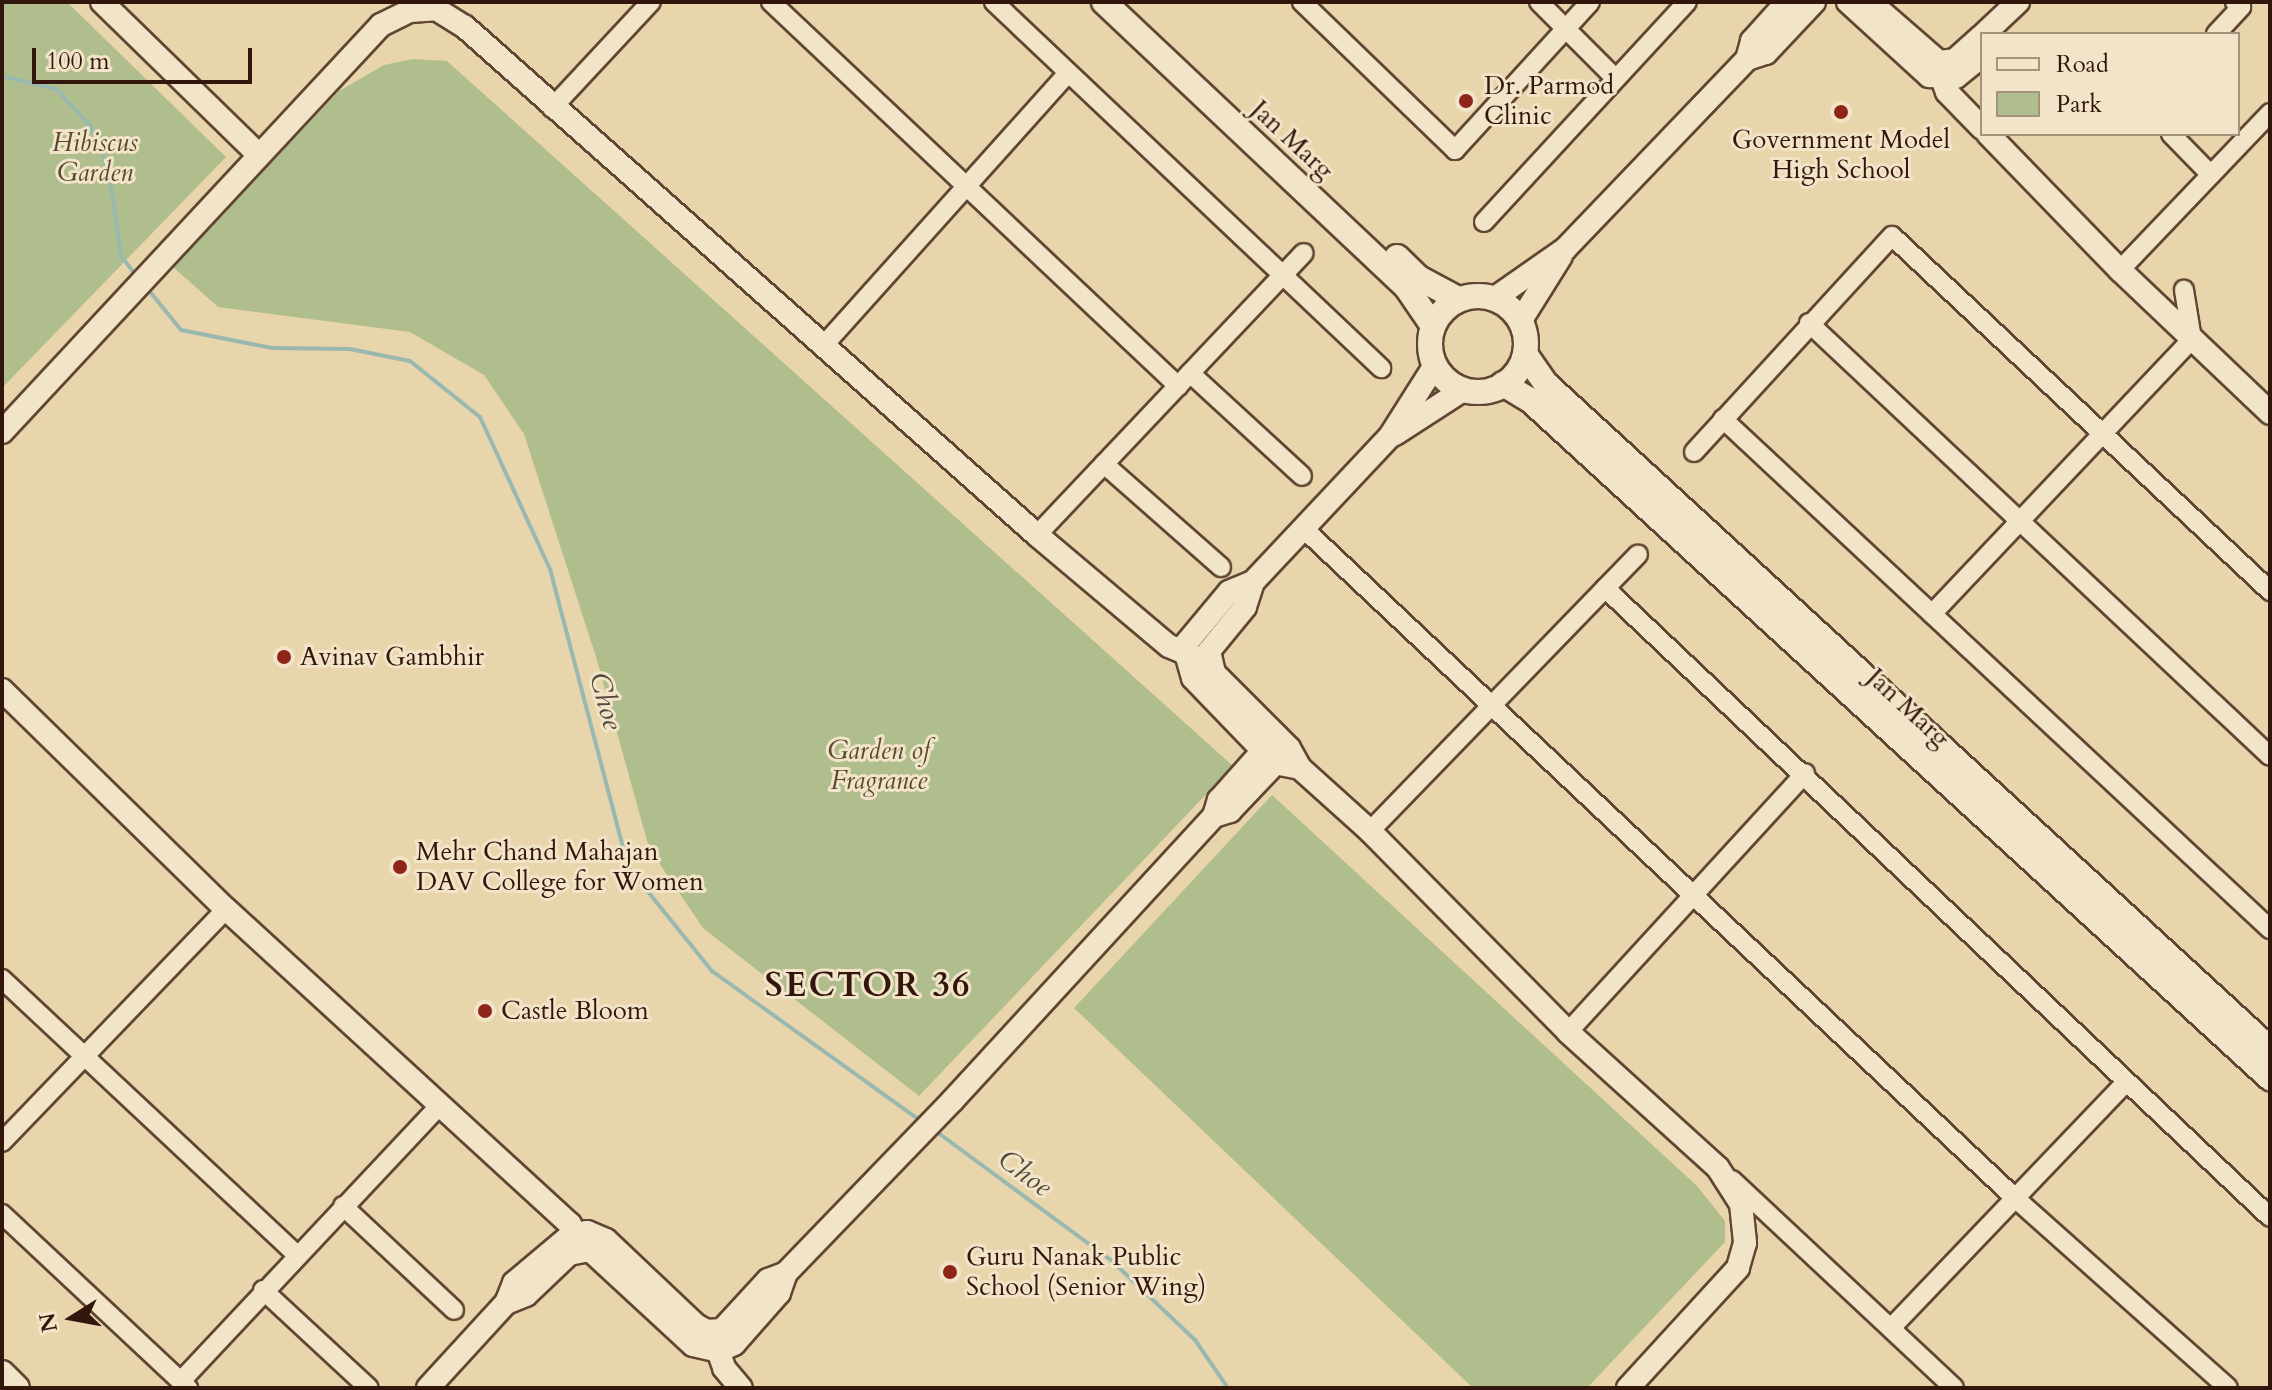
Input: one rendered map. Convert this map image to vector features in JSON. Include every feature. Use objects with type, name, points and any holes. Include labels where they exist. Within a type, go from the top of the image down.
[{"type":"main road","name":"Jan Marg","points":[[1104,2],[1407,288],[1433,326]]},
{"type":"main road","name":"Jan Marg","points":[[1128,2],[1419,278],[1458,299]]},
{"type":"main road","points":[[1495,298],[1521,320],[1525,354],[1515,376],[1503,384],[1482,392],[1463,390],[1435,365],[1430,347],[1433,326],[1458,299],[1495,298]]},
{"type":"main road","name":"Jan Marg","points":[[1525,354],[1546,384],[2270,1049]]},
{"type":"main road","name":"Jan Marg","points":[[1503,384],[1530,400],[2270,1078]]},
{"type":"main road","points":[[2,1373],[17,1388]]},
{"type":"street","points":[[102,2],[259,155]]},
{"type":"street","points":[[440,2],[552,108],[1037,535],[1184,656],[1209,663],[1276,749]]},
{"type":"street","points":[[552,108],[651,2]]},
{"type":"street","points":[[771,2],[966,186],[1184,379],[1302,476]]},
{"type":"street","points":[[994,2],[1381,368]]},
{"type":"street","points":[[1302,2],[1455,150],[1590,2]]},
{"type":"street","points":[[1539,2],[1615,78]]},
{"type":"street","points":[[1484,222],[1687,2]]},
{"type":"street","points":[[1495,298],[1565,249],[1747,59],[1752,41],[1787,2]]},
{"type":"street","points":[[1747,59],[1766,53],[1814,2]]},
{"type":"street","points":[[1848,2],[1907,60],[1956,77],[1980,58]]},
{"type":"street","points":[[1870,2],[1939,71],[1980,125]]},
{"type":"street","points":[[1986,32],[2018,2]]},
{"type":"street","points":[[2006,32],[2032,2]]},
{"type":"street","points":[[2218,32],[2241,7],[2235,2]]},
{"type":"street","points":[[2,432],[381,25],[410,11],[436,9],[465,27]]},
{"type":"street","points":[[1939,71],[1980,38]]},
{"type":"street","points":[[824,345],[1068,73]]},
{"type":"street","points":[[2120,270],[2270,113]]},
{"type":"street","points":[[1990,136],[2120,270],[2270,413]]},
{"type":"street","points":[[2173,136],[2211,175]]},
{"type":"street","points":[[1694,452],[1892,236],[2270,591]]},
{"type":"street","points":[[1521,320],[1565,249]]},
{"type":"street","points":[[1037,535],[1304,253]]},
{"type":"street","points":[[2184,290],[2192,339]]},
{"type":"street","points":[[1809,323],[2016,523],[2270,756]]},
{"type":"street","points":[[1932,614],[2192,339]]},
{"type":"street","points":[[1435,365],[1390,436],[1253,582],[1229,592],[1188,636],[1184,656],[1193,678],[1370,831],[1568,1032],[1954,1388]]},
{"type":"street","points":[[1390,436],[1463,390]]},
{"type":"street","points":[[1723,419],[2270,929]]},
{"type":"street","points":[[1104,464],[1221,567]]},
{"type":"street","points":[[1303,528],[2015,1198],[2228,1388]]},
{"type":"street","points":[[1370,831],[1490,703],[1638,554]]},
{"type":"street","points":[[1209,663],[1212,644],[1245,607],[1253,582]]},
{"type":"street","points":[[1605,588],[1805,773],[2125,1083],[2270,1217]]},
{"type":"street","points":[[2,690],[226,909],[440,1105],[579,1242]]},
{"type":"street","points":[[714,1341],[734,1344],[779,1293],[786,1273],[896,1161],[1214,816],[1219,800],[1276,749]]},
{"type":"street","points":[[1568,1032],[1696,896],[1805,773]]},
{"type":"street","points":[[2,1142],[226,909]]},
{"type":"street","points":[[2,979],[297,1255]]},
{"type":"street","points":[[1891,1328],[2125,1083]]},
{"type":"street","points":[[2,1214],[185,1385],[263,1290],[440,1105]]},
{"type":"street","points":[[1628,1388],[1738,1268],[1745,1243],[1741,1204],[1718,1168]]},
{"type":"street","points":[[343,1206],[454,1310]]},
{"type":"street","points":[[435,1386],[506,1303],[526,1295],[579,1242],[606,1240],[714,1341],[741,1388]]},
{"type":"street","points":[[263,1290],[369,1388]]},
{"type":"green space","name":"Hibiscus Garden","points":[[2,2],[67,2],[226,157],[2,388]]},
{"type":"green space","name":"Garden of Fragrance","points":[[413,59],[447,61],[1233,766],[919,1096],[703,928],[649,848],[596,657],[524,434],[484,375],[410,332],[218,307],[173,267],[339,91],[384,65]]},
{"type":"green space","points":[[1272,795],[1697,1186],[1725,1221],[1725,1242],[1587,1388],[1473,1388],[1074,1008]]},
{"type":"waterway","name":"Choe","points":[[2,76],[56,89],[91,126],[109,173],[121,256],[136,275]]},
{"type":"waterway","name":"Choe","points":[[147,288],[181,330],[272,348],[350,349],[410,361],[480,417],[550,569],[628,867],[712,971],[922,1122]]},
{"type":"waterway","name":"Choe","points":[[933,1129],[1112,1261],[1195,1340],[1228,1388]]},
{"type":"place","name":"Dr. Parmod Clinic","points":[[1466,101]]},
{"type":"place","name":"Government Model High School","points":[[1841,112]]},
{"type":"place","name":"Avinav Gambhir","points":[[284,657]]},
{"type":"place","name":"Mehr Chand Mahajan DAV College for Women","points":[[400,867]]},
{"type":"place","name":"Castle Bloom","points":[[485,1011]]},
{"type":"place","name":"Guru Nanak Public School (Senior Wing)","points":[[950,1272]]},
{"type":"district","name":"SECTOR 36","points":[[868,986]]}]
